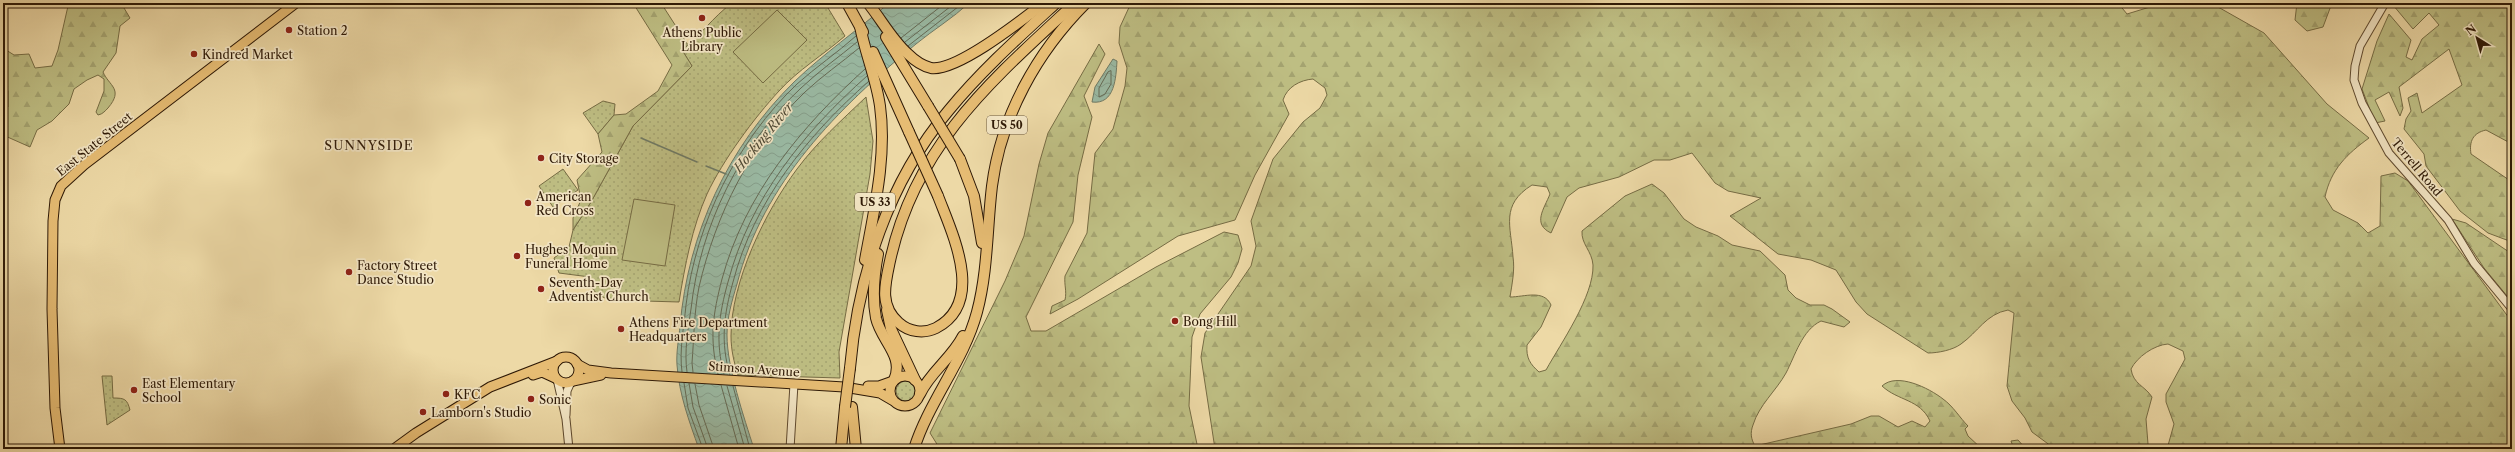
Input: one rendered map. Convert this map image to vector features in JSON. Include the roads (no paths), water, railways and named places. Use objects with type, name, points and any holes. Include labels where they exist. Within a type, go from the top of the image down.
[{"type":"highway","name":"US 33","points":[[847,3],[860,26],[872,65],[880,107],[879,173],[859,297],[850,368],[849,407],[856,449]]},
{"type":"highway","points":[[867,3],[903,50],[926,66],[939,68],[959,62],[1044,3]]},
{"type":"highway","points":[[867,3],[960,159],[970,182],[979,216],[984,269],[979,299],[964,349],[926,420],[914,449]]},
{"type":"highway","points":[[859,297],[884,218],[908,171],[948,111],[992,63],[1056,3]]},
{"type":"highway","points":[[915,380],[891,329],[887,307],[886,282],[895,240],[908,203],[934,155],[955,124],[982,91],[1075,3]]},
{"type":"highway","name":"US 50","points":[[984,269],[992,183],[1009,120],[1027,81],[1043,55],[1061,30],[1086,3]]},
{"type":"highway","points":[[860,26],[938,196],[962,262],[961,286],[956,306],[942,324],[931,330],[918,331],[901,325],[887,307]]},
{"type":"highway","points":[[884,218],[874,295],[879,328],[898,361],[898,370],[894,381]]},
{"type":"highway","points":[[920,394],[927,381],[945,363],[959,343],[979,299]]},
{"type":"highway","points":[[841,449],[849,407]]},
{"type":"main road","name":"East State Street","points":[[60,449],[55,408],[51,270],[54,206],[59,189],[84,165],[296,3]]},
{"type":"main road","points":[[394,449],[416,433],[490,387],[568,357],[577,364],[578,373],[572,381],[565,383],[545,373],[537,373],[497,390],[418,437],[408,440]]},
{"type":"main road","points":[[556,378],[553,370],[557,360]]},
{"type":"main road","name":"Stimson Avenue","points":[[577,364],[587,369],[611,373],[844,387],[880,393],[892,400]]},
{"type":"main road","name":"Stimson Avenue","points":[[572,381],[611,373]]},
{"type":"main road","points":[[844,387],[879,386],[903,376],[915,380],[919,386],[920,394],[917,401],[909,406],[899,406],[892,400],[890,391],[894,381]]},
{"type":"street","name":"Terrell Road","points":[[2385,3],[2360,46],[2355,66],[2354,80],[2362,104],[2389,153],[2448,220],[2474,263],[2512,309]]},
{"type":"street","points":[[556,378],[566,419]]},
{"type":"street","points":[[569,449],[566,419],[567,391],[572,381]]},
{"type":"street","points":[[790,449],[794,384]]},
{"type":"water","name":"Hocking River","points":[[889,3],[969,3],[916,44],[859,94],[832,121],[807,150],[784,181],[765,213],[749,247],[733,297],[728,322],[728,348],[733,377],[754,449],[699,449],[682,397],[678,376],[677,355],[684,291],[702,225],[715,194],[731,163],[749,134],[770,107],[805,72]]},
{"type":"water","points":[[1113,59],[1117,61],[1113,89],[1110,95],[1105,99],[1100,102],[1092,102],[1095,87]]},
{"type":"waterway","points":[[641,138],[697,162]]},
{"type":"waterway","points":[[706,166],[726,174]]},
{"type":"place","name":"Athens Public Library","points":[[702,18]]},
{"type":"place","name":"Station 2","points":[[289,30]]},
{"type":"place","name":"Kindred Market","points":[[194,54]]},
{"type":"place","name":"City Storage","points":[[541,158]]},
{"type":"place","name":"American Red Cross","points":[[528,203]]},
{"type":"place","name":"Hughes Moquin Funeral Home","points":[[517,256]]},
{"type":"place","name":"Factory Street Dance Studio","points":[[349,272]]},
{"type":"place","name":"Seventh-Day Adventist Church","points":[[541,289]]},
{"type":"place","name":"Bong Hill","points":[[1175,321]]},
{"type":"place","name":"Athens Fire Department Headquarters","points":[[621,329]]},
{"type":"place","name":"East Elementary School","points":[[134,390]]},
{"type":"place","name":"KFC","points":[[446,394]]},
{"type":"place","name":"Sonic","points":[[531,399]]},
{"type":"place","name":"Lamborn's Studio","points":[[423,412]]},
{"type":"district","name":"SUNNYSIDE","points":[[369,145]]}]
